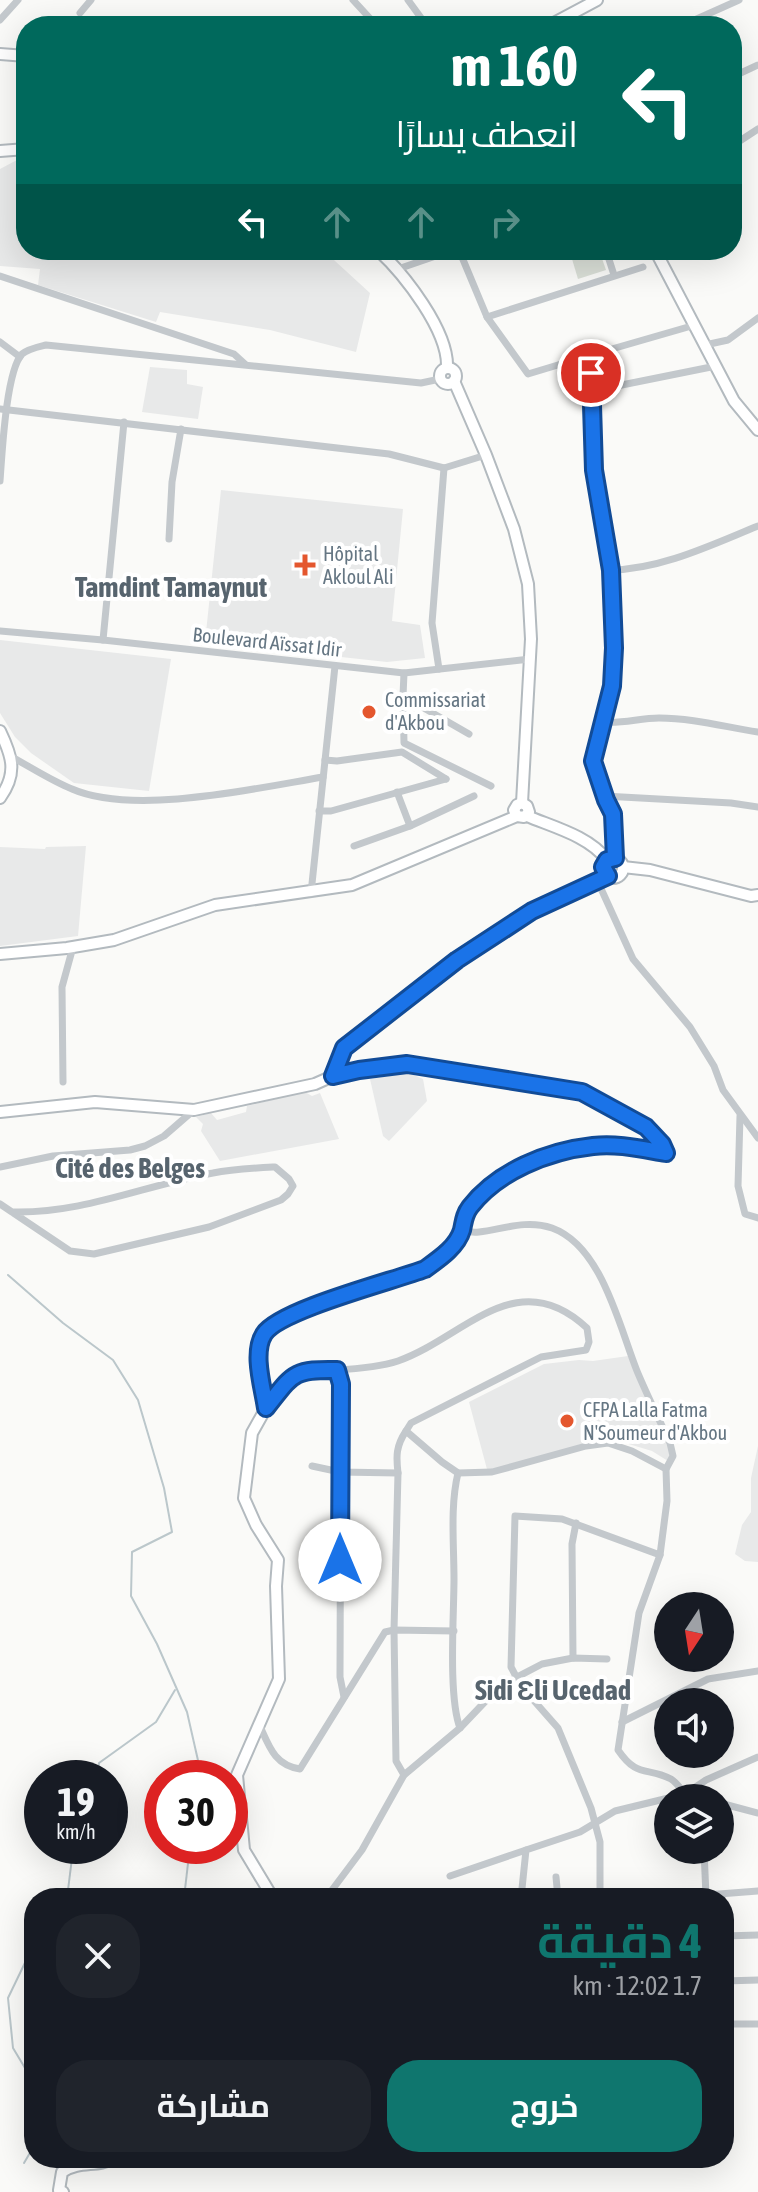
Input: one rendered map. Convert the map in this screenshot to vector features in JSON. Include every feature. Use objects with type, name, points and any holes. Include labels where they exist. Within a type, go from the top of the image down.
[{"type":"street","points":[[0,20],[18,0]]},
{"type":"street","points":[[80,13],[91,0]]},
{"type":"street","points":[[353,0],[368,16]]},
{"type":"street","points":[[568,16],[597,0]]},
{"type":"street","points":[[703,16],[739,0]]},
{"type":"street","points":[[389,260],[398,269],[432,321],[447,357],[447,368]]},
{"type":"street","points":[[398,269],[424,260]]},
{"type":"street","points":[[463,260],[487,317],[528,374],[695,325]]},
{"type":"street","points":[[609,260],[614,275]]},
{"type":"street","points":[[660,260],[734,401],[758,430]]},
{"type":"street","points":[[487,317],[643,267]]},
{"type":"street","points":[[0,276],[234,354],[246,365]]},
{"type":"street","points":[[705,345],[728,340],[758,318]]},
{"type":"street","points":[[0,342],[20,357]]},
{"type":"street","points":[[0,481],[3,409],[15,367],[25,351],[46,345],[421,383],[440,379],[446,383],[454,381]]},
{"type":"street","points":[[333,1076],[344,1048],[457,960],[532,911],[603,879],[619,875],[615,862],[613,814],[593,761],[613,673],[611,570],[594,470],[591,355]]},
{"type":"street","points":[[592,391],[716,366]]},
{"type":"street","points":[[440,379],[447,368]]},
{"type":"street","points":[[447,368],[454,371],[454,381],[514,529],[528,584],[530,659],[522,803],[515,807],[522,816],[583,840],[615,862],[751,896],[758,895]]},
{"type":"street","points":[[3,409],[389,454],[444,468],[486,455]]},
{"type":"street","points":[[103,640],[124,422]]},
{"type":"street","points":[[169,539],[172,482],[181,429]]},
{"type":"street","points":[[439,669],[432,623],[444,468]]},
{"type":"street","points":[[611,570],[647,566],[687,555],[758,526]]},
{"type":"street","name":"Boulevard Aïssat Idir","points":[[0,631],[404,673],[530,659]]},
{"type":"street","points":[[311,893],[335,666]]},
{"type":"street","points":[[404,673],[404,743],[491,786]]},
{"type":"street","points":[[403,696],[469,734]]},
{"type":"street","points":[[603,722],[674,719],[758,732]]},
{"type":"street","points":[[0,731],[12,757],[9,786],[0,798]]},
{"type":"street","points":[[319,811],[331,811],[446,779],[402,752],[325,760]]},
{"type":"street","points":[[12,757],[74,790],[124,800],[202,797],[323,777]]},
{"type":"street","points":[[397,792],[410,826]]},
{"type":"street","points":[[354,846],[410,826],[474,796]]},
{"type":"street","points":[[604,796],[758,807]]},
{"type":"street","points":[[0,954],[114,940],[171,918],[223,903],[352,885],[522,816]]},
{"type":"street","points":[[615,862],[603,869],[603,879],[633,959],[690,1027],[714,1066],[723,1090],[758,1138]]},
{"type":"street","points":[[63,1082],[62,987],[73,947]]},
{"type":"street","points":[[0,1112],[95,1102],[194,1110],[315,1084],[359,1070],[407,1064],[582,1092],[646,1127],[662,1144],[666,1153],[595,1145],[514,1169],[470,1206],[463,1219],[462,1230],[442,1256],[425,1269],[284,1318],[263,1336],[260,1349],[266,1408]]},
{"type":"street","points":[[0,1167],[53,1156],[145,1146],[164,1136],[194,1110]]},
{"type":"street","points":[[740,1113],[738,1186],[745,1214],[758,1218]]},
{"type":"street","points":[[0,1204],[70,1251],[94,1254],[209,1227],[281,1200],[293,1186],[275,1167],[259,1168],[212,1173],[58,1211],[12,1212]]},
{"type":"street","points":[[462,1230],[471,1234],[518,1223],[535,1224],[552,1228],[579,1245],[599,1277],[670,1443],[673,1456],[666,1469],[667,1501],[660,1555],[639,1613],[618,1750],[640,1772],[672,1779],[676,1784]]},
{"type":"street","points":[[267,1888],[244,1850],[237,1775],[279,1679],[278,1560],[256,1525],[244,1498],[252,1433],[266,1408],[295,1374],[308,1370],[337,1370],[396,1362],[497,1307],[521,1301],[544,1303],[561,1310],[587,1328],[589,1342],[586,1350],[541,1357],[411,1423],[398,1443],[394,1630],[396,1761],[404,1775]]},
{"type":"street","points":[[337,1370],[341,1384],[340,1677],[344,1697]]},
{"type":"street","points":[[406,1431],[458,1473],[492,1472],[586,1446],[608,1443],[632,1451],[666,1469]]},
{"type":"street","points":[[312,1466],[340,1472],[398,1473]]},
{"type":"street","points":[[458,1473],[454,1497],[454,1631],[455,1715],[460,1728]]},
{"type":"street","points":[[600,1888],[600,1842],[572,1759],[558,1728],[515,1677],[511,1667],[515,1516],[562,1519],[660,1555]]},
{"type":"street","points":[[573,1658],[572,1544],[576,1523]]},
{"type":"street","points":[[259,1724],[273,1756],[288,1767],[300,1769],[385,1632],[454,1631]]},
{"type":"street","points":[[334,1888],[362,1850],[404,1775],[460,1728],[500,1686],[542,1664],[573,1658],[607,1659]]},
{"type":"street","points":[[622,1722],[708,1679],[758,1671]]},
{"type":"street","points":[[700,1784],[758,1757]]},
{"type":"street","points":[[450,1876],[580,1832],[615,1811],[654,1802]]},
{"type":"street","points":[[734,1807],[758,1813]]},
{"type":"street","points":[[522,1888],[526,1850]]},
{"type":"street","points":[[705,1864],[706,1888]]},
{"type":"street","points":[[556,1877],[557,1888]]},
{"type":"street","points":[[734,1893],[758,1891]]},
{"type":"street","points":[[734,1936],[758,1935]]},
{"type":"street","points":[[734,1981],[758,1980]]},
{"type":"street","points":[[734,2024],[758,2024]]},
{"type":"street","points":[[63,2192],[59,2190],[59,2181],[62,2172],[71,2168]]},
{"type":"shaded area","points":[[16,161],[16,260],[334,260],[370,293],[356,352],[270,330],[160,312],[156,322],[38,285],[40,269],[0,266],[0,169]]},
{"type":"shaded area","points":[[572,260],[602,260],[606,270],[578,279]]},
{"type":"shaded area","points":[[150,367],[187,370],[187,384],[203,387],[198,419],[142,412]]},
{"type":"shaded area","name":"Hôpital Akloul Ali","points":[[221,490],[403,509],[392,621],[420,625],[425,658],[387,662],[205,642]]},
{"type":"shaded area","points":[[0,640],[171,659],[149,791],[74,783],[31,753],[15,737],[0,713]]},
{"type":"shaded area","points":[[86,846],[78,936],[0,946],[0,847],[45,849]]},
{"type":"shaded area","points":[[409,1073],[423,1079],[427,1101],[389,1141],[383,1136],[370,1079]]},
{"type":"shaded area","points":[[305,1092],[312,1096],[320,1093],[339,1139],[220,1161],[201,1131],[203,1124],[196,1117],[211,1113],[217,1120],[246,1112],[247,1106]]},
{"type":"shaded area","name":"CFPA Lalla Fatma N'Soumeur d'Akbou","points":[[628,1356],[670,1443],[668,1461],[652,1451],[612,1439],[488,1473],[469,1402],[544,1364]]},
{"type":"shaded area","points":[[758,1446],[758,1562],[745,1561],[735,1554],[742,1525],[751,1512],[751,1478]]},
{"type":"waterway","points":[[8,1275],[63,1323],[113,1360],[138,1400],[164,1488],[172,1532],[132,1552],[131,1596],[157,1644],[187,1712],[198,1760]]},
{"type":"waterway","points":[[103,1760],[156,1722],[175,1690]]},
{"type":"waterway","points":[[68,1888],[71,1864]]},
{"type":"waterway","points":[[185,1888],[188,1864]]},
{"type":"waterway","points":[[24,1965],[8,1998],[13,2048],[24,2066]]},
{"type":"place","name":"Hôpital Akloul Ali","points":[[305,565]]},
{"type":"place","name":"Commissariat d'Akbou","points":[[369,712]]},
{"type":"place","name":"CFPA Lalla Fatma N'Soumeur d'Akbou","points":[[567,1421]]},
{"type":"district","name":"Tamdint Tamaynut","points":[[171,587]]},
{"type":"district","name":"Cité des Belges","points":[[130,1168]]},
{"type":"district","name":"Sidi Ɛli Ucedad","points":[[553,1690]]},
{"type":"route","points":[[340,1560],[341,1384],[337,1370],[308,1370],[295,1374],[266,1408],[260,1372],[263,1336],[284,1318],[425,1269],[455,1243],[470,1206],[514,1169],[566,1151],[595,1145],[666,1153],[646,1127],[582,1092],[407,1064],[333,1076],[344,1048],[457,960],[532,911],[608,876],[604,872],[604,864],[615,858],[613,814],[593,761],[612,686],[614,648],[611,570],[594,470],[591,373]]}]
